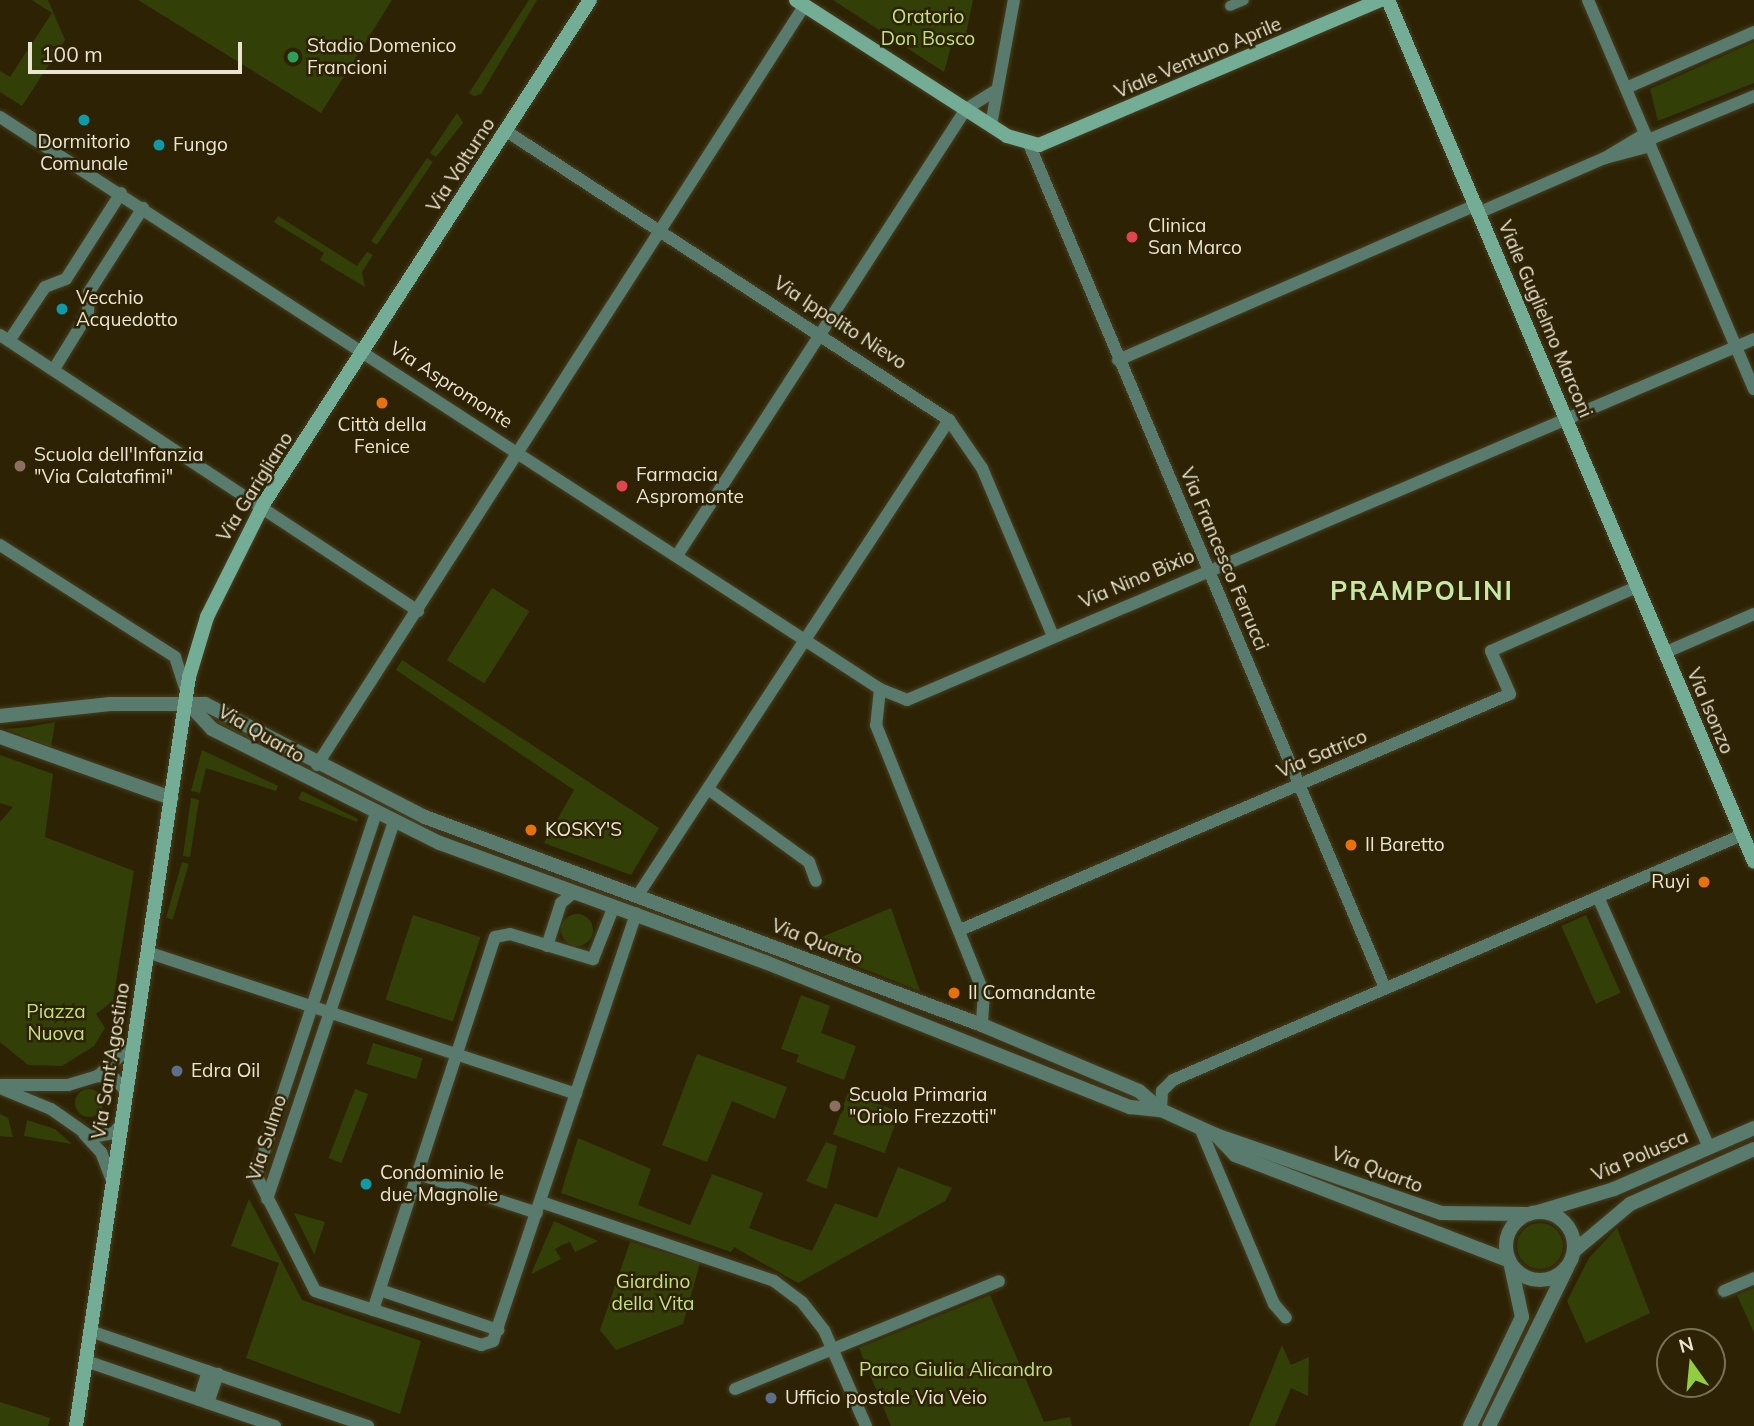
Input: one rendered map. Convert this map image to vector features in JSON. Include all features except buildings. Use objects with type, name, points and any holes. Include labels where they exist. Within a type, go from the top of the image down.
[{"type":"main road","name":"Via Volturno","points":[[365,352],[590,0]]},
{"type":"main road","name":"Viale Ventuno Aprile","points":[[1029,144],[1056,140],[1381,0]]},
{"type":"main road","name":"Viale Guglielmo Marconi","points":[[1388,0],[1664,653]]},
{"type":"main road","points":[[800,3],[991,125],[1029,144]]},
{"type":"main road","name":"Via Garigliano","points":[[186,701],[195,651],[220,585],[264,503],[365,352]]},
{"type":"main road","name":"Via Isonzo","points":[[1664,653],[1754,862]]},
{"type":"main road","name":"Via Sant'Agostino","points":[[76,1426],[186,701]]},
{"type":"street","points":[[991,125],[995,91],[1014,0]]},
{"type":"street","points":[[1230,6],[1244,0]]},
{"type":"street","points":[[1588,0],[1754,388]]},
{"type":"street","points":[[317,765],[663,229],[800,3]]},
{"type":"street","points":[[1626,89],[1754,32]]},
{"type":"street","points":[[678,554],[966,109],[995,91]]},
{"type":"street","points":[[1118,360],[1754,96]]},
{"type":"street","name":"Via Aspromonte","points":[[0,117],[678,554],[880,689]]},
{"type":"street","name":"Via Ippolito Nievo","points":[[506,131],[663,229],[949,421],[982,468],[1053,636]]},
{"type":"street","name":"Via Francesco Ferrucci","points":[[1029,144],[1385,988]]},
{"type":"street","points":[[121,193],[66,279],[45,287],[5,338],[264,503],[418,611]]},
{"type":"street","points":[[54,369],[88,314],[89,292],[143,208]]},
{"type":"street","name":"Via Nino Bixio","points":[[880,689],[907,700],[1754,339]]},
{"type":"street","points":[[267,1199],[313,1289],[481,1345],[493,1341],[636,913],[638,895],[949,421]]},
{"type":"street","points":[[0,545],[175,657],[185,678],[186,701],[1,718]]},
{"type":"street","name":"Via Satrico","points":[[960,930],[1510,694],[1491,651],[1637,587]]},
{"type":"street","points":[[1664,653],[1754,614]]},
{"type":"street","points":[[175,657],[195,651]]},
{"type":"street","points":[[880,689],[875,712],[880,737],[987,1002],[982,1026],[974,1044]]},
{"type":"street","name":"Via Quarto","points":[[186,701],[221,710],[317,765],[400,806],[982,1026],[1139,1091],[1161,1110],[1216,1135],[1441,1213],[1534,1213]]},
{"type":"street","name":"Via Quarto","points":[[186,701],[212,729],[306,781],[393,824],[636,913],[1130,1107],[1161,1110]]},
{"type":"street","points":[[0,737],[171,798]]},
{"type":"street","name":"Via Quarto","points":[[306,781],[317,765]]},
{"type":"street","points":[[708,789],[809,862],[816,881]]},
{"type":"street","points":[[375,816],[382,798]]},
{"type":"street","points":[[393,824],[400,806]]},
{"type":"street","name":"Via Sulmo","points":[[267,1199],[256,1175],[375,816]]},
{"type":"street","name":"Via Sulmo","points":[[267,1199],[393,824]]},
{"type":"street","points":[[1161,1110],[1162,1091],[1173,1080],[1742,835]]},
{"type":"street","points":[[547,946],[561,903],[574,892]]},
{"type":"street","points":[[373,1310],[497,935],[597,958],[614,906],[638,895]]},
{"type":"street","points":[[1598,897],[1709,1147]]},
{"type":"street","points":[[147,953],[576,1094]]},
{"type":"street","points":[[0,1086],[68,1085],[98,1076],[119,1063],[132,1045]]},
{"type":"street","points":[[98,1076],[114,1078],[126,1091]]},
{"type":"street","points":[[0,1086],[51,1109],[84,1134],[104,1158],[111,1188]]},
{"type":"street","points":[[84,1134],[110,1135],[121,1124]]},
{"type":"street","points":[[1200,1128],[1274,1304],[1286,1318]]},
{"type":"street","name":"Via Polusca","points":[[1534,1213],[1614,1189],[1754,1128]]},
{"type":"street","name":"Via Quarto","points":[[1216,1135],[1235,1155],[1510,1263]]},
{"type":"street","name":"Via Polusca","points":[[1574,1251],[1630,1204],[1754,1149]]},
{"type":"street","points":[[418,1174],[539,1207],[774,1281],[802,1302],[833,1346],[866,1426]]},
{"type":"street","points":[[1470,1426],[1522,1317],[1510,1263],[1511,1228],[1534,1213],[1565,1223],[1574,1251],[1489,1426]]},
{"type":"street","points":[[1510,1263],[1539,1280],[1568,1266]]},
{"type":"street","points":[[1724,1291],[1754,1278]]},
{"type":"street","points":[[735,1389],[833,1346],[999,1281]]},
{"type":"street","points":[[380,1290],[498,1330]]},
{"type":"street","points":[[90,1331],[369,1426]]},
{"type":"street","points":[[86,1361],[275,1426]]},
{"type":"street","points":[[204,1401],[213,1373]]},
{"type":"green space","points":[[32,0],[48,0],[65,40],[22,106],[0,92],[0,71],[10,77],[52,13]]},
{"type":"green space","name":"Stadio Domenico Francioni","points":[[138,0],[392,0],[321,113]]},
{"type":"green space","points":[[529,0],[537,0],[481,94],[474,96],[469,93]]},
{"type":"green space","name":"Oratorio Don Bosco","points":[[833,0],[973,0],[966,34],[955,32],[944,72]]},
{"type":"green space","points":[[1754,42],[1754,83],[1658,121],[1650,89]]},
{"type":"green space","points":[[457,113],[463,123],[436,157],[430,153]]},
{"type":"green space","points":[[427,158],[433,162],[377,245],[371,241]]},
{"type":"green space","points":[[278,216],[357,266],[367,252],[373,255],[362,272],[365,287],[320,260],[324,253],[274,222]]},
{"type":"green space","points":[[492,588],[529,611],[484,683],[447,660]]},
{"type":"green space","points":[[402,660],[659,828],[631,875],[544,843],[574,790],[396,670]]},
{"type":"green space","points":[[221,717],[274,749],[273,752],[218,723]]},
{"type":"green space","points":[[55,722],[51,747],[6,729],[29,727]]},
{"type":"green space","points":[[202,750],[278,786],[276,791],[206,768],[200,793],[191,791]]},
{"type":"green space","name":"Piazza Nuova","points":[[0,755],[53,774],[45,837],[134,871],[113,1001],[96,1014],[105,1028],[94,1046],[62,1066],[28,1065],[0,1042],[0,822],[13,807],[0,803]]},
{"type":"green space","points":[[302,791],[358,819],[357,822],[298,799]]},
{"type":"green space","points":[[191,798],[199,800],[190,857],[183,856]]},
{"type":"green space","points":[[182,862],[189,864],[173,920],[166,918]]},
{"type":"green space","points":[[891,908],[920,991],[803,945]]},
{"type":"green space","points":[[577,914],[588,919],[593,930],[588,941],[577,946],[566,941],[561,930],[566,919]]},
{"type":"green space","points":[[413,915],[481,937],[453,1022],[385,1000]]},
{"type":"green space","points":[[1586,915],[1621,993],[1596,1004],[1561,926]]},
{"type":"green space","points":[[801,995],[830,1006],[821,1033],[856,1046],[844,1080],[796,1062],[799,1055],[781,1049]]},
{"type":"green space","points":[[373,1043],[423,1058],[416,1079],[367,1064]]},
{"type":"green space","points":[[697,1054],[787,1087],[775,1119],[732,1101],[707,1162],[662,1145]]},
{"type":"green space","points":[[89,1089],[99,1093],[103,1103],[99,1113],[89,1117],[79,1113],[75,1103],[79,1093]]},
{"type":"green space","points":[[355,1089],[368,1094],[342,1163],[328,1158]]},
{"type":"green space","points":[[848,1093],[900,1112],[885,1153],[833,1134]]},
{"type":"green space","points":[[0,1114],[8,1118],[13,1137],[0,1136]]},
{"type":"green space","points":[[27,1120],[55,1129],[72,1144],[24,1136]]},
{"type":"green space","points":[[578,1138],[651,1169],[638,1205],[690,1225],[712,1174],[763,1193],[749,1228],[812,1251],[835,1203],[877,1218],[898,1167],[952,1188],[945,1201],[798,1283],[734,1247],[731,1252],[561,1193]]},
{"type":"green space","points":[[826,1142],[837,1146],[827,1189],[806,1181]]},
{"type":"green space","points":[[249,1199],[302,1300],[421,1341],[400,1414],[246,1358],[279,1263],[231,1246]]},
{"type":"green space","points":[[294,1213],[325,1222],[314,1255],[314,1254]]},
{"type":"green space","points":[[554,1221],[598,1241],[575,1252],[570,1242],[562,1245],[555,1249],[561,1259],[531,1274]]},
{"type":"green space","points":[[1540,1223],[1556,1230],[1563,1246],[1556,1262],[1540,1269],[1524,1262],[1517,1246],[1524,1230]]},
{"type":"green space","points":[[1617,1228],[1650,1313],[1586,1343],[1567,1301],[1589,1258]]},
{"type":"green space","name":"Giardino della Vita","points":[[630,1242],[700,1263],[683,1324],[616,1350],[600,1330]]},
{"type":"green space","points":[[1754,1288],[1754,1333],[1737,1295]]},
{"type":"green space","name":"Parco Giulia Alicandro","points":[[990,1295],[1044,1422],[1070,1417],[1072,1426],[891,1426],[859,1348]]},
{"type":"green space","points":[[1282,1345],[1291,1365],[1309,1357],[1308,1396],[1291,1388],[1275,1426],[1249,1426]]},
{"type":"green space","points":[[0,1402],[50,1418],[48,1426],[0,1426]]},
{"type":"place","name":"Stadio Domenico Francioni","points":[[293,57]]},
{"type":"place","name":"Dormitorio Comunale","points":[[84,120]]},
{"type":"place","name":"Fungo","points":[[159,145]]},
{"type":"place","name":"Clinica San Marco","points":[[1132,237]]},
{"type":"place","name":"Vecchio Acquedotto","points":[[62,309]]},
{"type":"place","name":"Città della Fenice","points":[[382,403]]},
{"type":"place","name":"Scuola dell'Infanzia \"Via Calatafimi\"","points":[[20,466]]},
{"type":"place","name":"Farmacia Aspromonte","points":[[622,486]]},
{"type":"place","name":"KOSKY'S","points":[[531,830]]},
{"type":"place","name":"Il Baretto","points":[[1351,845]]},
{"type":"place","name":"Ruyi","points":[[1704,882]]},
{"type":"place","name":"Il Comandante","points":[[954,993]]},
{"type":"place","name":"Edra Oil","points":[[177,1071]]},
{"type":"place","name":"Scuola Primaria \"Oriolo Frezzotti\"","points":[[835,1106]]},
{"type":"place","name":"Condominio le due Magnolie","points":[[366,1184]]},
{"type":"place","name":"Ufficio postale Via Veio","points":[[771,1398]]},
{"type":"district","name":"PRAMPOLINI","points":[[1422,591]]}]
